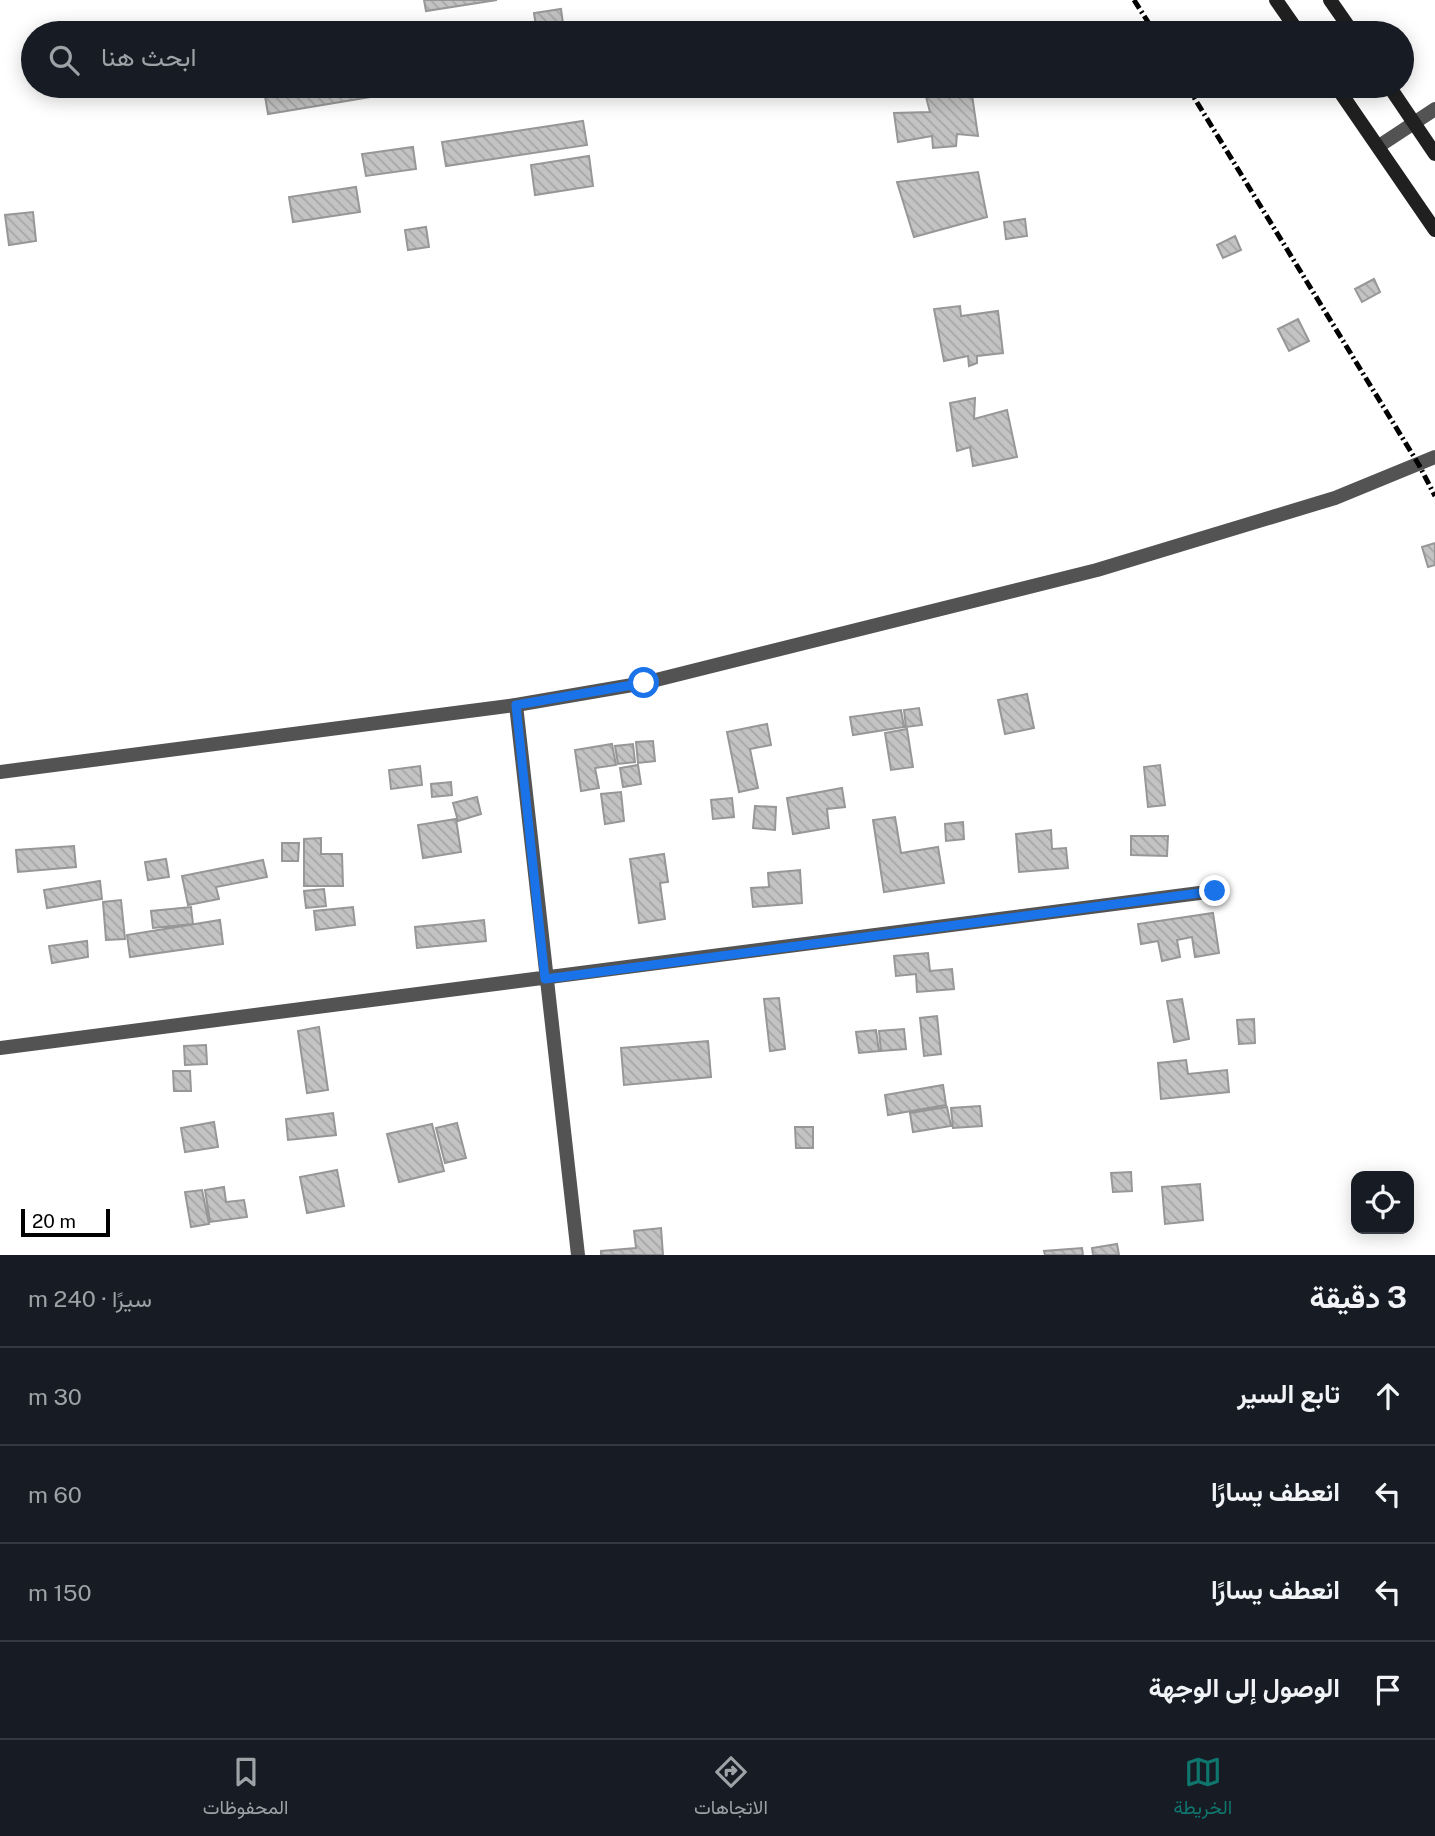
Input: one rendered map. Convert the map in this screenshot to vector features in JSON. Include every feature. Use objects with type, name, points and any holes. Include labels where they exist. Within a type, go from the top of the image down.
[{"type":"main road","points":[[1276,0],[1291,21]]},
{"type":"main road","points":[[1330,0],[1345,21]]},
{"type":"main road","points":[[1345,98],[1435,230]]},
{"type":"main road","points":[[1397,98],[1435,154]]},
{"type":"street","points":[[1379,146],[1435,109]]},
{"type":"street","points":[[0,772],[516,705],[657,680],[1097,570],[1335,498],[1435,457]]},
{"type":"street","points":[[516,705],[578,1255]]},
{"type":"street","points":[[0,1048],[1215,891]]},
{"type":"building","points":[[424,0],[497,0],[426,11]]},
{"type":"building","points":[[561,9],[563,21],[535,21],[534,13]]},
{"type":"building","points":[[265,98],[365,98],[268,114]]},
{"type":"building","points":[[926,98],[972,98],[978,136],[957,134],[956,146],[933,148],[932,136],[898,142],[894,113],[930,112]]},
{"type":"building","points":[[583,121],[587,145],[446,166],[442,142]]},
{"type":"building","points":[[413,147],[416,169],[366,176],[362,154]]},
{"type":"building","points":[[589,156],[593,186],[535,195],[531,165]]},
{"type":"building","points":[[978,172],[987,217],[914,237],[897,182]]},
{"type":"building","points":[[356,187],[360,212],[293,222],[289,197]]},
{"type":"building","points":[[33,212],[36,241],[9,245],[5,215]]},
{"type":"building","points":[[1025,219],[1027,236],[1006,239],[1004,222]]},
{"type":"building","points":[[426,227],[429,247],[408,250],[405,230]]},
{"type":"building","points":[[1235,236],[1241,250],[1223,258],[1217,245]]},
{"type":"building","points":[[1374,279],[1380,292],[1362,302],[1355,289]]},
{"type":"building","points":[[960,306],[961,316],[998,311],[1003,353],[977,356],[977,363],[969,366],[968,356],[944,361],[934,309]]},
{"type":"building","points":[[1298,319],[1309,341],[1289,351],[1278,329]]},
{"type":"building","points":[[975,398],[974,419],[1007,410],[1017,457],[973,466],[970,447],[957,451],[950,403]]},
{"type":"building","points":[[1435,543],[1435,565],[1428,567],[1422,547]]},
{"type":"building","points":[[1027,694],[1034,728],[1005,734],[998,700]]},
{"type":"building","points":[[919,708],[922,725],[906,727],[904,710]]},
{"type":"building","points":[[901,710],[904,727],[853,735],[850,717]]},
{"type":"building","points":[[767,724],[771,745],[750,749],[758,788],[739,792],[727,732]]},
{"type":"building","points":[[907,729],[913,767],[891,770],[885,733]]},
{"type":"building","points":[[653,741],[655,761],[638,763],[636,742]]},
{"type":"building","points":[[612,744],[616,765],[595,768],[599,788],[581,791],[575,750]]},
{"type":"building","points":[[633,744],[635,762],[618,764],[615,746]]},
{"type":"building","points":[[638,765],[641,784],[623,787],[620,768]]},
{"type":"building","points":[[1160,765],[1165,805],[1148,807],[1144,767]]},
{"type":"building","points":[[420,766],[422,785],[391,789],[389,770]]},
{"type":"building","points":[[451,782],[452,795],[432,797],[431,784]]},
{"type":"building","points":[[842,788],[845,807],[827,809],[829,828],[793,834],[787,798]]},
{"type":"building","points":[[621,792],[624,821],[605,824],[601,794]]},
{"type":"building","points":[[477,797],[481,814],[458,821],[453,803]]},
{"type":"building","points":[[732,798],[734,817],[713,819],[711,800]]},
{"type":"building","points":[[755,806],[776,807],[775,830],[753,828]]},
{"type":"building","points":[[895,817],[901,853],[938,847],[944,883],[884,892],[873,820]]},
{"type":"building","points":[[456,819],[461,852],[423,858],[418,825]]},
{"type":"building","points":[[963,822],[964,839],[946,841],[945,824]]},
{"type":"building","points":[[1051,830],[1052,849],[1066,848],[1068,868],[1019,872],[1016,834]]},
{"type":"building","points":[[1131,836],[1168,836],[1167,856],[1131,855]]},
{"type":"building","points":[[321,838],[321,854],[342,854],[343,886],[304,886],[304,839]]},
{"type":"building","points":[[282,843],[299,843],[298,861],[282,861]]},
{"type":"building","points":[[74,846],[76,867],[18,872],[16,850]]},
{"type":"building","points":[[664,854],[668,882],[660,883],[665,919],[639,923],[630,859]]},
{"type":"building","points":[[166,859],[169,877],[148,880],[145,862]]},
{"type":"building","points":[[263,860],[267,877],[216,887],[219,899],[188,905],[182,876]]},
{"type":"building","points":[[800,870],[802,903],[753,907],[751,888],[769,887],[768,873]]},
{"type":"building","points":[[100,881],[102,899],[47,908],[44,890]]},
{"type":"building","points":[[324,889],[326,906],[306,908],[304,891]]},
{"type":"building","points":[[121,900],[125,939],[106,940],[103,902]]},
{"type":"building","points":[[191,907],[193,924],[153,928],[151,911]]},
{"type":"building","points":[[353,907],[355,925],[316,930],[314,911]]},
{"type":"building","points":[[1213,913],[1219,953],[1195,957],[1192,937],[1177,940],[1180,957],[1162,961],[1158,941],[1141,944],[1138,924]]},
{"type":"building","points":[[220,920],[223,944],[130,957],[127,935]]},
{"type":"building","points":[[484,920],[486,941],[417,948],[415,927]]},
{"type":"building","points":[[87,941],[88,957],[52,963],[49,946]]},
{"type":"building","points":[[928,953],[930,971],[952,969],[954,989],[917,992],[916,974],[896,976],[894,956]]},
{"type":"building","points":[[779,998],[785,1049],[770,1051],[764,999]]},
{"type":"building","points":[[1182,999],[1189,1039],[1174,1042],[1167,1001]]},
{"type":"building","points":[[937,1016],[941,1054],[924,1056],[920,1018]]},
{"type":"building","points":[[1254,1019],[1255,1043],[1239,1044],[1237,1020]]},
{"type":"building","points":[[319,1027],[328,1090],[307,1093],[298,1031]]},
{"type":"building","points":[[904,1029],[906,1049],[881,1051],[879,1031]]},
{"type":"building","points":[[876,1030],[879,1051],[859,1053],[856,1032]]},
{"type":"building","points":[[708,1041],[711,1077],[624,1085],[621,1048]]},
{"type":"building","points":[[206,1045],[207,1064],[185,1065],[184,1046]]},
{"type":"building","points":[[1186,1060],[1188,1074],[1227,1070],[1229,1092],[1161,1099],[1158,1063]]},
{"type":"building","points":[[173,1071],[190,1071],[191,1091],[174,1091]]},
{"type":"building","points":[[943,1085],[946,1105],[888,1115],[885,1095]]},
{"type":"building","points":[[980,1106],[982,1126],[953,1128],[951,1108]]},
{"type":"building","points":[[947,1107],[951,1126],[913,1132],[910,1113]]},
{"type":"building","points":[[333,1113],[336,1135],[288,1140],[286,1119]]},
{"type":"building","points":[[214,1122],[218,1147],[185,1152],[181,1128]]},
{"type":"building","points":[[457,1123],[466,1158],[445,1163],[436,1128]]},
{"type":"building","points":[[432,1124],[444,1171],[399,1182],[387,1134]]},
{"type":"building","points":[[795,1127],[813,1127],[813,1148],[796,1148]]},
{"type":"building","points":[[337,1170],[344,1206],[307,1213],[300,1177]]},
{"type":"building","points":[[1131,1172],[1132,1191],[1113,1192],[1111,1173]]},
{"type":"building","points":[[1200,1184],[1203,1220],[1165,1224],[1162,1187]]},
{"type":"building","points":[[224,1187],[226,1202],[244,1200],[247,1217],[210,1222],[205,1190]]},
{"type":"building","points":[[202,1190],[209,1224],[191,1227],[185,1192]]},
{"type":"building","points":[[661,1228],[663,1255],[601,1255],[601,1251],[636,1248],[634,1231]]},
{"type":"building","points":[[1117,1244],[1119,1255],[1093,1255],[1092,1248]]},
{"type":"building","points":[[1082,1248],[1083,1255],[1045,1255],[1044,1251]]},
{"type":"railway","points":[[1134,0],[1147,21]]},
{"type":"railway","points":[[1194,98],[1419,465],[1435,496]]},
{"type":"route","points":[[644,683],[516,705],[545,979],[1215,891]]}]
